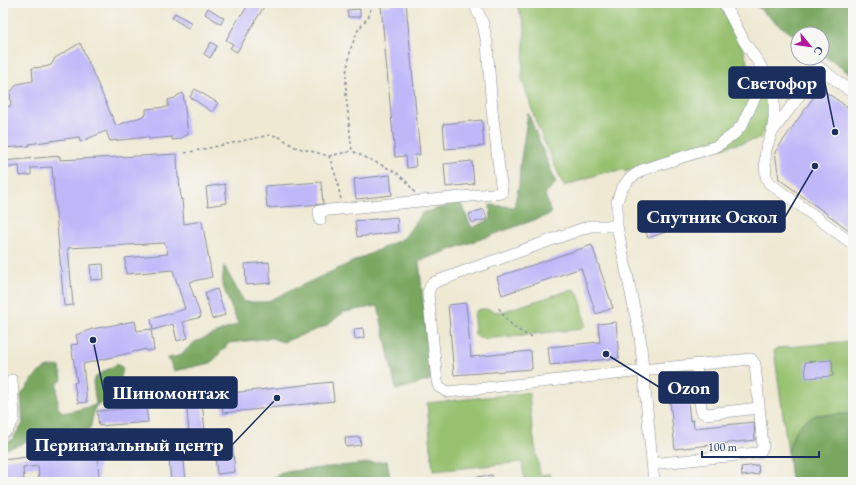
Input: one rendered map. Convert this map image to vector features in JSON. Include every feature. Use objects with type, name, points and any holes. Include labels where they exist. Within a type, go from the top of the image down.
[{"type":"lane","points":[[320,220],[319,211],[502,193],[493,117],[487,43],[483,24],[474,3]]},
{"type":"lane","points":[[724,3],[744,41],[766,74],[774,94],[774,119],[772,132],[766,149],[765,160],[766,176],[769,183],[853,244]]},
{"type":"lane","points":[[772,132],[820,68],[853,92]]},
{"type":"lane","points":[[654,482],[643,370],[636,318],[617,226],[617,202],[621,190],[629,179],[642,170],[716,146],[734,134],[742,125],[766,74]]},
{"type":"lane","points":[[617,226],[590,226],[435,282],[431,285],[428,293],[437,381],[441,390],[448,392],[748,358],[753,361],[763,447],[760,452],[652,464]]},
{"type":"lane","points":[[696,364],[701,409],[704,413],[759,408]]},
{"type":"lane","points":[[3,432],[8,429],[14,419],[12,380]]},
{"type":"path","points":[[352,151],[346,94],[346,74],[351,48],[358,30],[369,16],[372,3]]},
{"type":"path","points":[[185,153],[270,135],[278,136],[295,146],[329,156],[352,151],[396,172],[407,182],[421,201]]},
{"type":"path","points":[[329,156],[337,180],[342,209]]},
{"type":"path","points":[[499,308],[513,327],[522,333],[535,338]]},
{"type":"green space","points":[[516,3],[719,3],[742,46],[747,61],[747,94],[768,93],[768,116],[761,138],[639,169],[605,172],[564,186],[537,125],[522,79],[525,26]]},
{"type":"green space","points":[[753,3],[853,3],[853,76],[830,60],[830,26],[790,26],[790,33],[776,23]]},
{"type":"green space","points":[[528,113],[556,183],[545,194],[551,214],[419,261],[431,380],[396,390],[378,306],[344,312],[326,326],[283,342],[271,338],[229,343],[211,363],[174,371],[168,358],[179,356],[195,342],[238,324],[222,284],[224,266],[244,302],[266,302],[404,238],[422,213],[460,202],[472,228],[491,219],[490,205],[514,207],[519,185],[520,165]]},
{"type":"green space","points":[[574,289],[581,301],[585,326],[582,329],[484,339],[475,335],[474,318],[475,312],[478,310],[484,309],[501,312]]},
{"type":"green space","points":[[853,341],[853,414],[816,415],[794,433],[788,452],[774,350],[777,348]]},
{"type":"green space","points":[[117,364],[123,368],[117,395],[95,407],[90,429],[79,431],[60,428],[38,435],[19,445],[3,450],[3,444],[11,441],[23,424],[21,395],[37,374],[42,370],[53,366],[60,367],[62,380],[57,384],[58,408],[64,413],[96,405],[93,381],[98,375]]},
{"type":"green space","points":[[529,392],[532,428],[540,475],[550,474],[551,482],[525,482],[522,462],[433,471],[427,403]]},
{"type":"green space","points":[[853,414],[853,482],[791,482],[788,452],[794,433],[802,423],[816,415]]},
{"type":"green space","points":[[387,461],[391,482],[267,482],[283,472]]},
{"type":"building","points":[[249,3],[266,3],[237,52],[230,48],[233,44],[226,40]]},
{"type":"building","points":[[392,3],[406,3],[420,155],[415,155],[416,167],[407,168],[406,156],[395,157],[381,6],[393,5]]},
{"type":"building","points":[[208,8],[224,18],[221,24],[205,14]]},
{"type":"building","points":[[360,9],[360,17],[348,17],[347,10]]},
{"type":"building","points":[[175,13],[192,23],[188,28],[172,18]]},
{"type":"building","points":[[211,42],[217,46],[210,58],[204,54]]},
{"type":"building","points":[[80,43],[116,126],[146,115],[146,109],[168,107],[168,100],[183,93],[188,134],[180,139],[172,140],[172,137],[149,139],[148,137],[110,141],[106,131],[80,142],[79,137],[29,144],[29,146],[3,148],[3,107],[11,106],[10,93],[17,84],[33,81],[32,68],[51,65],[55,58]]},
{"type":"building","points":[[820,88],[853,111],[853,233],[779,179],[775,152]]},
{"type":"building","points":[[195,89],[218,103],[212,112],[190,97]]},
{"type":"building","points":[[482,120],[484,146],[445,149],[443,124]]},
{"type":"building","points":[[177,154],[178,178],[181,200],[182,199],[184,224],[202,221],[212,277],[189,282],[201,317],[183,322],[188,338],[177,341],[173,324],[153,330],[151,319],[185,309],[173,270],[126,274],[125,258],[168,254],[165,243],[68,248],[73,305],[64,306],[52,167],[31,168],[31,175],[20,176],[19,166],[3,168],[3,161],[60,156],[60,160]]},
{"type":"building","points":[[472,161],[474,184],[446,187],[444,164]]},
{"type":"building","points":[[390,175],[392,195],[356,199],[354,179]]},
{"type":"building","points":[[321,182],[323,204],[267,208],[265,186]]},
{"type":"building","points":[[225,184],[227,203],[208,206],[206,187]]},
{"type":"building","points":[[704,200],[710,217],[648,238],[642,221]]},
{"type":"building","points":[[484,209],[487,219],[472,223],[469,214]]},
{"type":"building","points":[[397,217],[398,232],[357,237],[355,221]]},
{"type":"building","points":[[592,245],[613,308],[596,314],[581,268],[502,295],[497,277]]},
{"type":"building","points":[[269,262],[271,283],[246,285],[245,264]]},
{"type":"building","points":[[103,264],[104,279],[91,280],[90,265]]},
{"type":"building","points":[[217,289],[225,315],[212,319],[205,293]]},
{"type":"building","points":[[466,303],[471,357],[531,351],[532,369],[454,375],[448,305]]},
{"type":"building","points":[[135,321],[137,331],[151,329],[154,350],[146,351],[146,349],[83,364],[87,402],[78,403],[74,383],[77,382],[71,345],[78,344],[76,335],[92,329]]},
{"type":"building","points":[[616,322],[619,358],[550,365],[548,347],[600,342],[598,324]]},
{"type":"building","points":[[363,328],[364,338],[355,339],[354,329]]},
{"type":"building","points":[[832,360],[833,376],[806,378],[805,362]]},
{"type":"building","points":[[686,380],[690,421],[693,420],[694,428],[754,422],[755,440],[675,449],[668,382]]},
{"type":"building","points":[[332,382],[334,401],[223,413],[221,394]]},
{"type":"building","points":[[200,384],[205,430],[231,428],[235,472],[217,474],[214,448],[183,450],[186,482],[171,482],[167,437],[189,435],[185,385]]},
{"type":"building","points":[[146,407],[148,422],[99,426],[97,411]]},
{"type":"building","points":[[360,437],[361,445],[346,447],[345,438]]},
{"type":"building","points":[[44,442],[54,442],[54,454],[84,451],[84,455],[98,454],[99,482],[39,482],[38,466],[23,468],[24,480],[3,482],[3,460],[44,455]]},
{"type":"building","points":[[758,465],[759,474],[742,476],[741,467]]},
{"type":"building","points":[[492,475],[493,482],[467,482],[467,478]]},
{"type":"place","name":"Светофор","points":[[835,132]]},
{"type":"place","name":"Спутник Оскол","points":[[815,166]]},
{"type":"place","name":"Шиномонтаж","points":[[93,340]]},
{"type":"place","name":"Ozon","points":[[606,354]]},
{"type":"place","name":"Перинатальный центр","points":[[277,398]]}]
